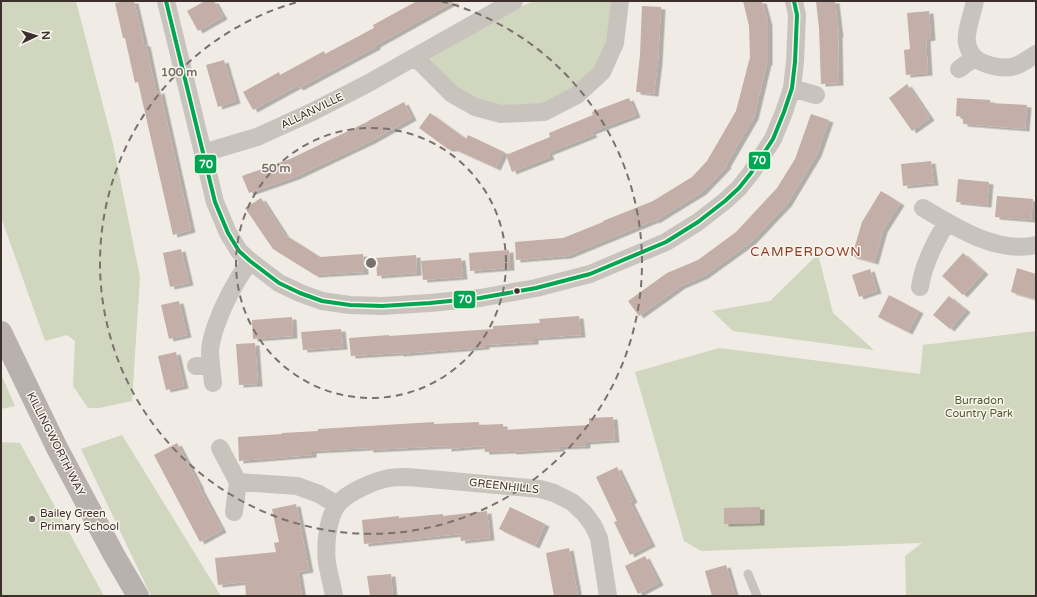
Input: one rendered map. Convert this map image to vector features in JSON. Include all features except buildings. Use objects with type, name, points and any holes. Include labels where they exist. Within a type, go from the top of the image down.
[{"type":"main road","name":"KILLINGWORTH WAY","points":[[1,332],[57,448],[114,555],[138,596]]},
{"type":"street","points":[[166,1],[215,202],[228,233],[240,251],[279,284],[300,293],[322,301],[350,305],[382,306],[480,298],[536,288],[590,274],[666,242],[698,222],[725,202],[751,173],[772,139],[784,112],[792,88],[795,62],[797,15],[794,1]]},
{"type":"street","points":[[415,56],[452,94],[475,107],[501,114],[544,112],[577,95],[602,72],[614,43],[620,1]]},
{"type":"street","points":[[975,1],[967,35],[967,44],[974,58],[994,66],[1005,67],[1014,66],[1036,54]]},
{"type":"street","name":"ALLANVILLE","points":[[203,153],[257,137],[312,112],[367,84],[510,2]]},
{"type":"street","points":[[959,69],[974,58]]},
{"type":"street","points":[[792,88],[816,95]]},
{"type":"street","points":[[923,208],[977,237],[994,243],[1022,247],[1036,245]]},
{"type":"street","points":[[920,287],[924,269],[948,222]]},
{"type":"street","points":[[213,383],[204,366],[210,351],[213,334],[220,312],[229,293],[238,277],[250,261]]},
{"type":"street","points":[[220,448],[238,482],[234,512]]},
{"type":"street","name":"GREENHILLS","points":[[337,505],[345,497],[373,484],[390,478],[408,477],[540,489],[554,493],[572,502],[584,513],[593,525],[599,538],[608,596]]},
{"type":"street","points":[[238,482],[297,486],[319,494],[337,505],[329,525],[327,542],[327,562],[334,596]]},
{"type":"lane","points":[[748,574],[757,596]]},
{"type":"green space","points":[[1,1],[76,1],[113,144],[140,277],[132,401],[99,408],[88,408],[73,386],[75,341],[67,335],[45,341],[1,217]]},
{"type":"green space","points":[[534,1],[612,1],[607,42],[596,68],[574,89],[543,105],[503,108],[476,101],[459,90],[430,59],[515,9]]},
{"type":"green space","points":[[818,254],[833,313],[874,350],[733,331],[712,311],[770,301]]},
{"type":"green space","name":"Burradon Country Park","points":[[1036,331],[1036,596],[906,596],[905,556],[922,543],[701,551],[684,541],[635,372],[719,348],[920,374],[923,345]]},
{"type":"green space","points":[[1,374],[15,406],[1,409]]},
{"type":"green space","points":[[122,435],[221,596],[151,596],[81,449]]},
{"type":"green space","name":"Bailey Green Primary School","points":[[1,442],[20,443],[104,596],[1,596]]},
{"type":"transit line","name":"70","points":[[166,1],[215,202],[228,233],[239,251],[279,283],[300,293],[322,301],[350,305],[382,306],[480,298],[536,288],[590,274],[666,242],[698,222],[739,188],[751,173],[773,139],[792,88],[795,62],[797,15],[794,1]]},
{"type":"place","name":"Bailey Green Primary School","points":[[32,519]]},
{"type":"district","name":"CAMPERDOWN","points":[[806,252]]}]
